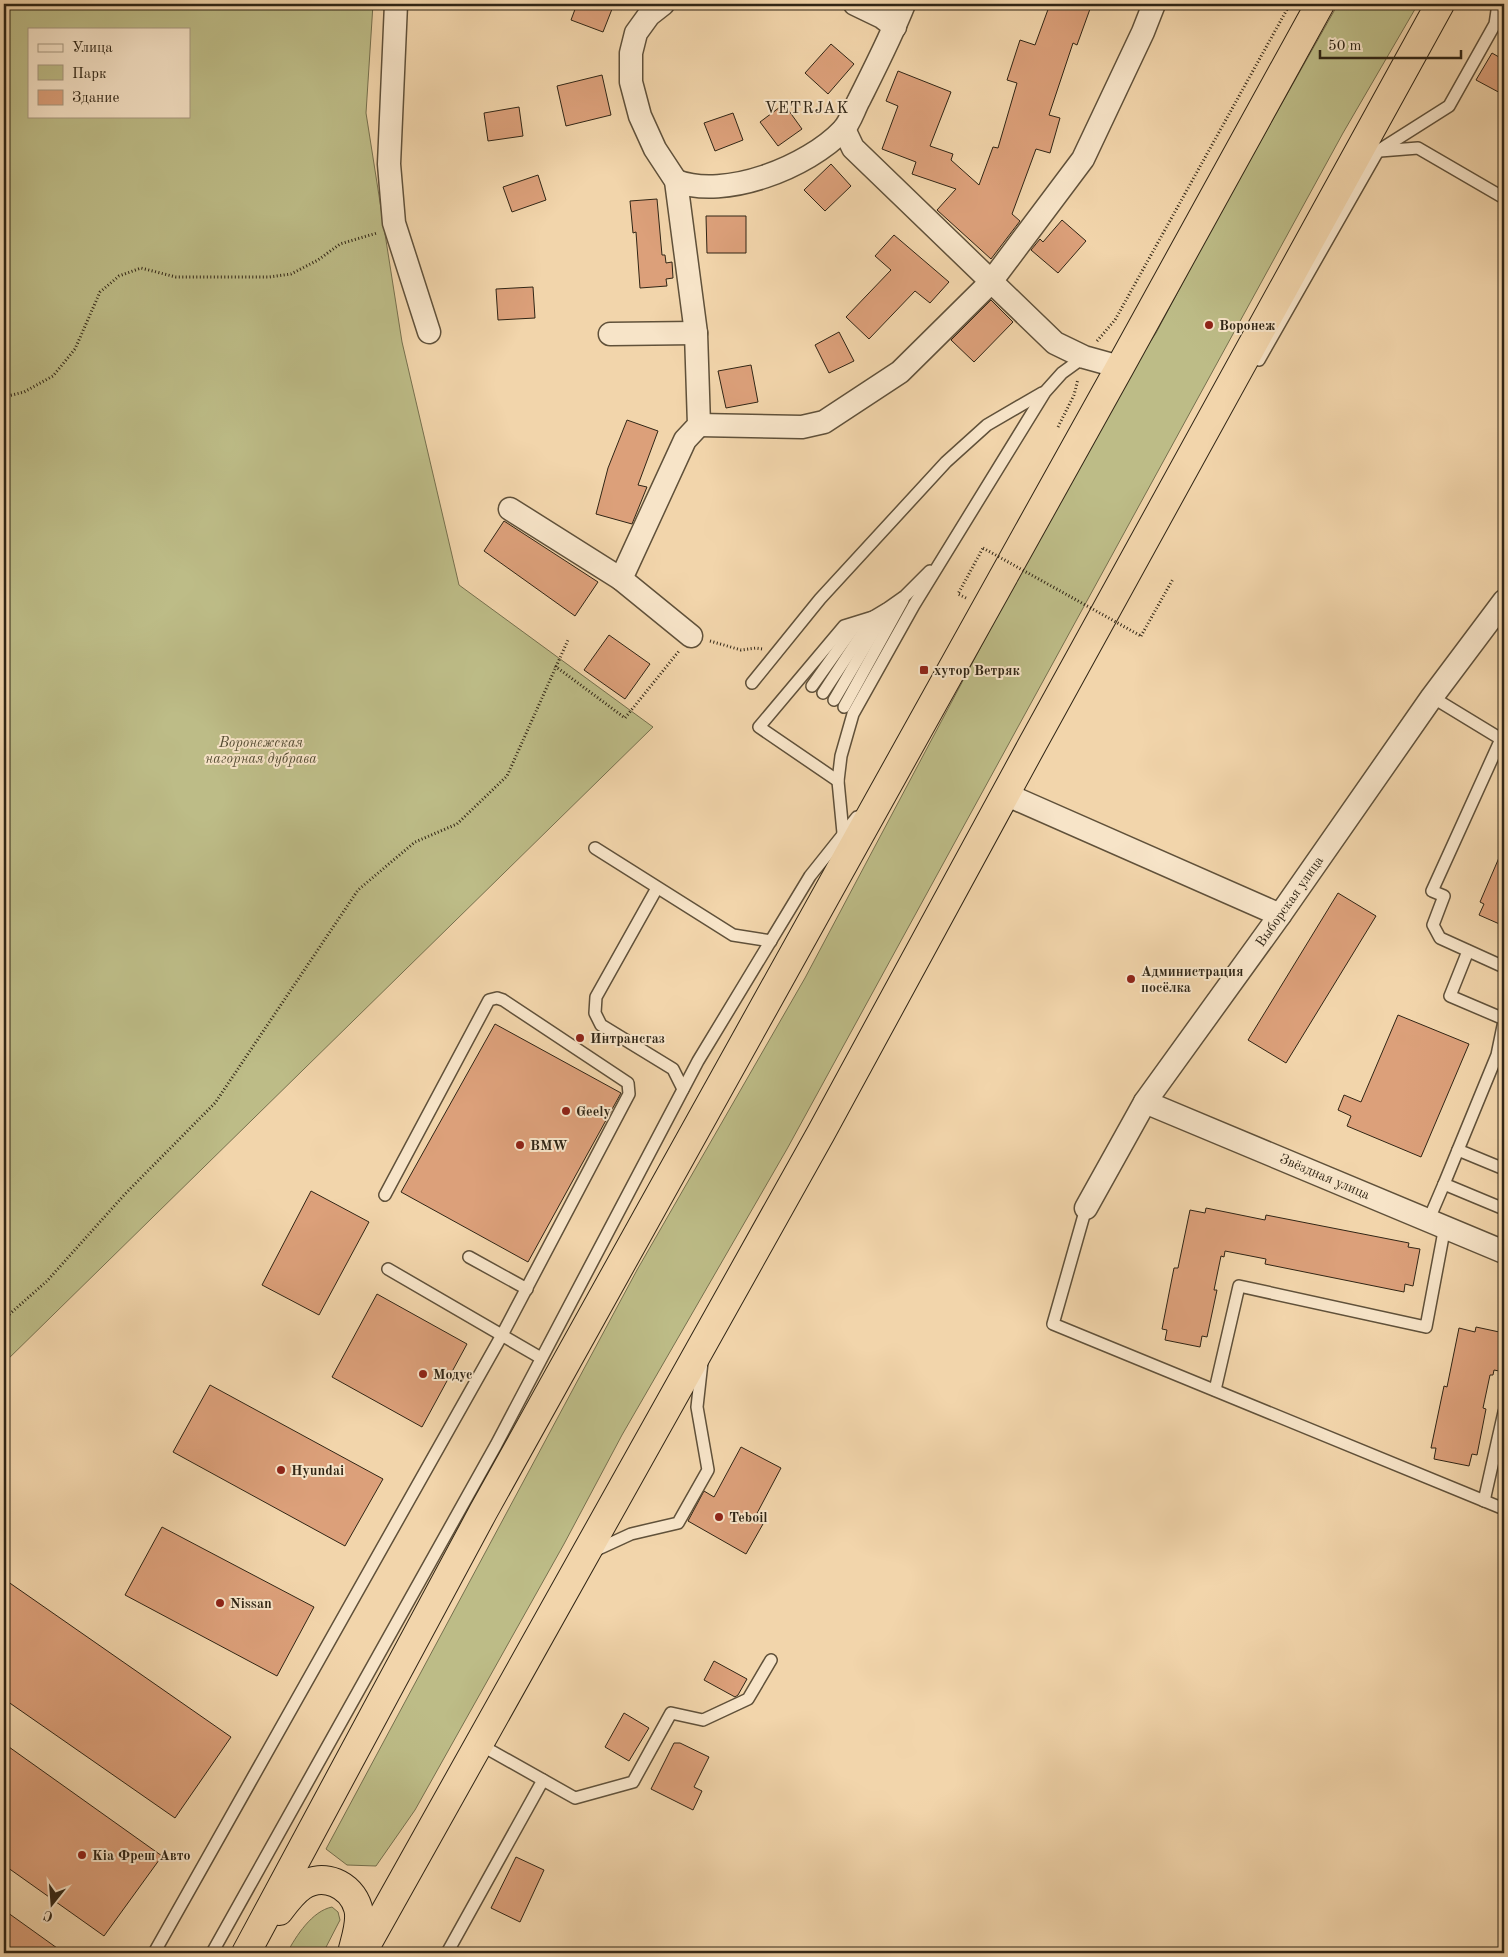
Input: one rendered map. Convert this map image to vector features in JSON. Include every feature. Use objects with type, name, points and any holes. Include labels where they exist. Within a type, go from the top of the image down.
[{"type":"highway","points":[[249,1949],[483,1512],[1120,368],[1320,4]]},
{"type":"highway","points":[[362,1953],[822,1133],[1195,448],[1440,4]]},
{"type":"highway","points":[[249,1949],[303,1885],[322,1880],[339,1884],[352,1894],[358,1909],[358,1925],[352,1953]]},
{"type":"street","points":[[396,4],[388,164],[394,223],[429,332]]},
{"type":"street","points":[[621,579],[685,440],[699,425],[696,333],[676,181],[655,149],[640,116],[631,82],[632,53],[636,33],[649,15],[663,4]]},
{"type":"street","points":[[855,4],[882,17],[895,27]]},
{"type":"street","points":[[676,181],[690,186],[723,186],[763,177],[806,158],[844,130],[895,27],[904,4]]},
{"type":"street","points":[[699,425],[802,427],[824,422],[900,372],[990,282],[1083,158],[1143,32],[1154,4]]},
{"type":"street","points":[[844,130],[853,148],[1055,344],[1084,357],[1120,368]]},
{"type":"street","points":[[610,334],[696,333]]},
{"type":"street","points":[[510,509],[621,579],[691,636]]},
{"type":"street","name":"Выборская улица","points":[[1086,1208],[1145,1102],[1280,915],[1432,697],[1504,601]]},
{"type":"street","points":[[1006,794],[1280,915]]},
{"type":"street","name":"Звёздная улица","points":[[1145,1102],[1504,1252]]},
{"type":"lane","points":[[1252,372],[1378,151],[1449,106],[1500,27],[1498,4]]},
{"type":"lane","points":[[1378,151],[1418,148],[1504,198]]},
{"type":"lane","points":[[844,707],[943,557],[1045,392],[1062,372],[1084,357]]},
{"type":"lane","points":[[1195,448],[1242,388]]},
{"type":"lane","points":[[752,683],[820,600],[946,462],[987,425],[1045,392]]},
{"type":"lane","points":[[838,781],[759,727],[844,626],[873,617],[888,608],[904,596],[943,557]]},
{"type":"lane","points":[[844,707],[904,596]]},
{"type":"lane","points":[[843,833],[838,781],[842,756],[844,707],[888,608]]},
{"type":"lane","points":[[823,693],[873,617]]},
{"type":"lane","points":[[812,686],[857,623]]},
{"type":"lane","points":[[800,678],[844,707]]},
{"type":"lane","points":[[1432,697],[1503,738],[1432,890],[1444,896],[1433,925],[1440,938],[1504,967]]},
{"type":"lane","points":[[212,1953],[496,1445],[683,1089],[810,876],[843,833],[889,783]]},
{"type":"lane","points":[[595,848],[734,935],[771,941]]},
{"type":"lane","points":[[657,888],[596,997],[595,1013],[601,1025],[673,1069],[683,1089]]},
{"type":"lane","points":[[1215,1390],[1239,1286],[1426,1327],[1437,1223],[1444,1184],[1501,1056],[1504,1020],[1450,996],[1468,951]]},
{"type":"lane","points":[[154,1953],[502,1335],[629,1094],[628,1082],[503,1000],[497,998],[489,1000],[385,1195]]},
{"type":"lane","points":[[1458,1150],[1504,1169]]},
{"type":"lane","points":[[1444,1184],[1504,1209]]},
{"type":"lane","points":[[1086,1208],[1053,1324],[1504,1510]]},
{"type":"lane","points":[[469,1257],[527,1289]]},
{"type":"lane","points":[[388,1269],[541,1358]]},
{"type":"lane","points":[[583,1556],[631,1534],[678,1523],[682,1516],[708,1470],[697,1407],[704,1342]]},
{"type":"lane","points":[[1484,1501],[1504,1412]]},
{"type":"lane","points":[[478,1744],[575,1798],[633,1782],[672,1713],[703,1720],[748,1698],[771,1660]]},
{"type":"lane","points":[[447,1953],[542,1780]]},
{"type":"path","points":[[1084,357],[1115,320],[1290,4]]},
{"type":"path","points":[[4,397],[24,392],[53,376],[75,349],[100,292],[119,276],[141,268],[176,277],[269,277],[290,274],[318,260],[340,244],[372,236],[394,223]]},
{"type":"path","points":[[966,598],[958,594],[983,548],[1141,636],[1173,579]]},
{"type":"path","points":[[555,666],[625,718],[691,636],[741,650],[756,648],[776,656]]},
{"type":"path","points":[[4,1319],[47,1281],[125,1194],[215,1103],[358,890],[415,842],[457,824],[506,776],[568,640]]},
{"type":"green space","name":"Воронежская нагорная дубрава","points":[[4,4],[373,4],[366,113],[402,342],[459,585],[653,727],[4,1363]]},
{"type":"green space","points":[[1338,4],[1418,4],[1343,133],[787,1149],[622,1435],[564,1544],[415,1810],[376,1866],[347,1865],[326,1849],[637,1270],[805,978],[1113,398],[1156,333],[1215,222]]},
{"type":"green space","points":[[332,1907],[338,1912],[340,1920],[323,1953],[287,1953],[305,1925],[318,1913]]},
{"type":"building","points":[[577,4],[614,4],[603,32],[571,20]]},
{"type":"building","points":[[1050,4],[1076,4],[1090,9],[1077,45],[1073,43],[1049,115],[1060,118],[1050,153],[1036,149],[1012,214],[1020,221],[991,259],[937,210],[956,189],[912,174],[916,162],[882,149],[898,106],[886,101],[898,71],[951,92],[930,146],[953,154],[951,160],[979,185],[993,147],[998,148],[1017,83],[1007,80],[1020,40],[1035,45]]},
{"type":"building","points":[[831,44],[854,64],[828,94],[805,73]]},
{"type":"building","points":[[1492,53],[1504,60],[1504,95],[1476,80]]},
{"type":"building","points":[[602,75],[611,115],[566,126],[557,86]]},
{"type":"building","points":[[784,104],[802,129],[778,146],[760,122]]},
{"type":"building","points":[[519,107],[523,136],[488,141],[484,113]]},
{"type":"building","points":[[733,113],[743,140],[715,151],[704,123]]},
{"type":"building","points":[[831,164],[851,186],[825,211],[804,190]]},
{"type":"building","points":[[538,175],[546,200],[512,212],[503,187]]},
{"type":"building","points":[[657,199],[662,255],[665,255],[666,263],[672,262],[673,278],[666,279],[667,286],[640,288],[636,232],[633,233],[630,201]]},
{"type":"building","points":[[706,216],[746,216],[746,253],[707,253]]},
{"type":"building","points":[[1062,220],[1086,241],[1058,273],[1031,250],[1040,239],[1043,242]]},
{"type":"building","points":[[894,235],[949,282],[930,303],[915,291],[869,339],[846,317],[891,270],[875,256]]},
{"type":"building","points":[[533,287],[535,318],[498,320],[496,289]]},
{"type":"building","points":[[991,300],[1013,322],[974,362],[951,340]]},
{"type":"building","points":[[839,332],[854,361],[829,373],[815,345]]},
{"type":"building","points":[[751,365],[758,402],[726,408],[718,371]]},
{"type":"building","points":[[627,420],[658,431],[638,485],[647,487],[632,524],[596,514],[608,468]]},
{"type":"building","points":[[504,521],[598,582],[575,616],[484,551]]},
{"type":"building","points":[[609,635],[650,664],[625,699],[584,670]]},
{"type":"building","points":[[1504,846],[1504,926],[1479,915],[1484,904],[1480,902]]},
{"type":"building","points":[[1338,893],[1376,916],[1286,1063],[1248,1040]]},
{"type":"building","points":[[1398,1015],[1469,1044],[1421,1157],[1347,1126],[1351,1116],[1338,1110],[1344,1095],[1361,1102]]},
{"type":"building","points":[[495,1024],[621,1093],[528,1262],[401,1192]]},
{"type":"building","points":[[311,1191],[369,1222],[319,1315],[262,1285]]},
{"type":"building","points":[[1206,1208],[1265,1220],[1266,1215],[1409,1243],[1408,1247],[1420,1249],[1413,1286],[1405,1284],[1404,1292],[1265,1264],[1266,1259],[1225,1251],[1224,1257],[1221,1256],[1214,1290],[1217,1290],[1207,1337],[1202,1336],[1200,1347],[1165,1340],[1167,1330],[1162,1329],[1174,1268],[1178,1268],[1190,1210],[1205,1213]]},
{"type":"building","points":[[377,1294],[467,1344],[422,1427],[332,1377]]},
{"type":"building","points":[[1476,1327],[1504,1333],[1504,1372],[1494,1370],[1493,1375],[1490,1375],[1483,1408],[1486,1409],[1477,1455],[1472,1454],[1469,1466],[1434,1459],[1436,1448],[1431,1448],[1444,1386],[1447,1387],[1459,1328],[1475,1332]]},
{"type":"building","points":[[210,1385],[383,1479],[345,1546],[173,1452]]},
{"type":"building","points":[[741,1447],[781,1468],[754,1519],[763,1524],[746,1554],[688,1521],[704,1491],[714,1497]]},
{"type":"building","points":[[162,1527],[314,1607],[277,1676],[125,1595]]},
{"type":"building","points":[[4,1579],[231,1737],[175,1818],[4,1699]]},
{"type":"building","points":[[714,1661],[747,1679],[735,1697],[704,1680]]},
{"type":"building","points":[[624,1713],[649,1728],[629,1761],[605,1747]]},
{"type":"building","points":[[674,1743],[680,1743],[709,1757],[694,1787],[702,1791],[693,1810],[651,1789]]},
{"type":"building","points":[[9,1747],[162,1856],[104,1936],[4,1865],[4,1755]]},
{"type":"building","points":[[516,1857],[544,1870],[520,1922],[491,1908]]},
{"type":"building","points":[[4,1910],[64,1953],[4,1953]]},
{"type":"place","name":"Воронеж","points":[[1209,325]]},
{"type":"place","name":"хутор Ветряк","points":[[924,670]]},
{"type":"place","name":"Администрация посёлка","points":[[1131,979]]},
{"type":"place","name":"Интрансгаз","points":[[580,1038]]},
{"type":"place","name":"Geely","points":[[566,1111]]},
{"type":"place","name":"BMW","points":[[520,1145]]},
{"type":"place","name":"Модус","points":[[423,1374]]},
{"type":"place","name":"Hyundai","points":[[281,1470]]},
{"type":"place","name":"Teboil","points":[[719,1517]]},
{"type":"place","name":"Nissan","points":[[220,1603]]},
{"type":"place","name":"Kia Фреш Авто","points":[[82,1855]]},
{"type":"district","name":"VETRJAK","points":[[807,107]]}]
